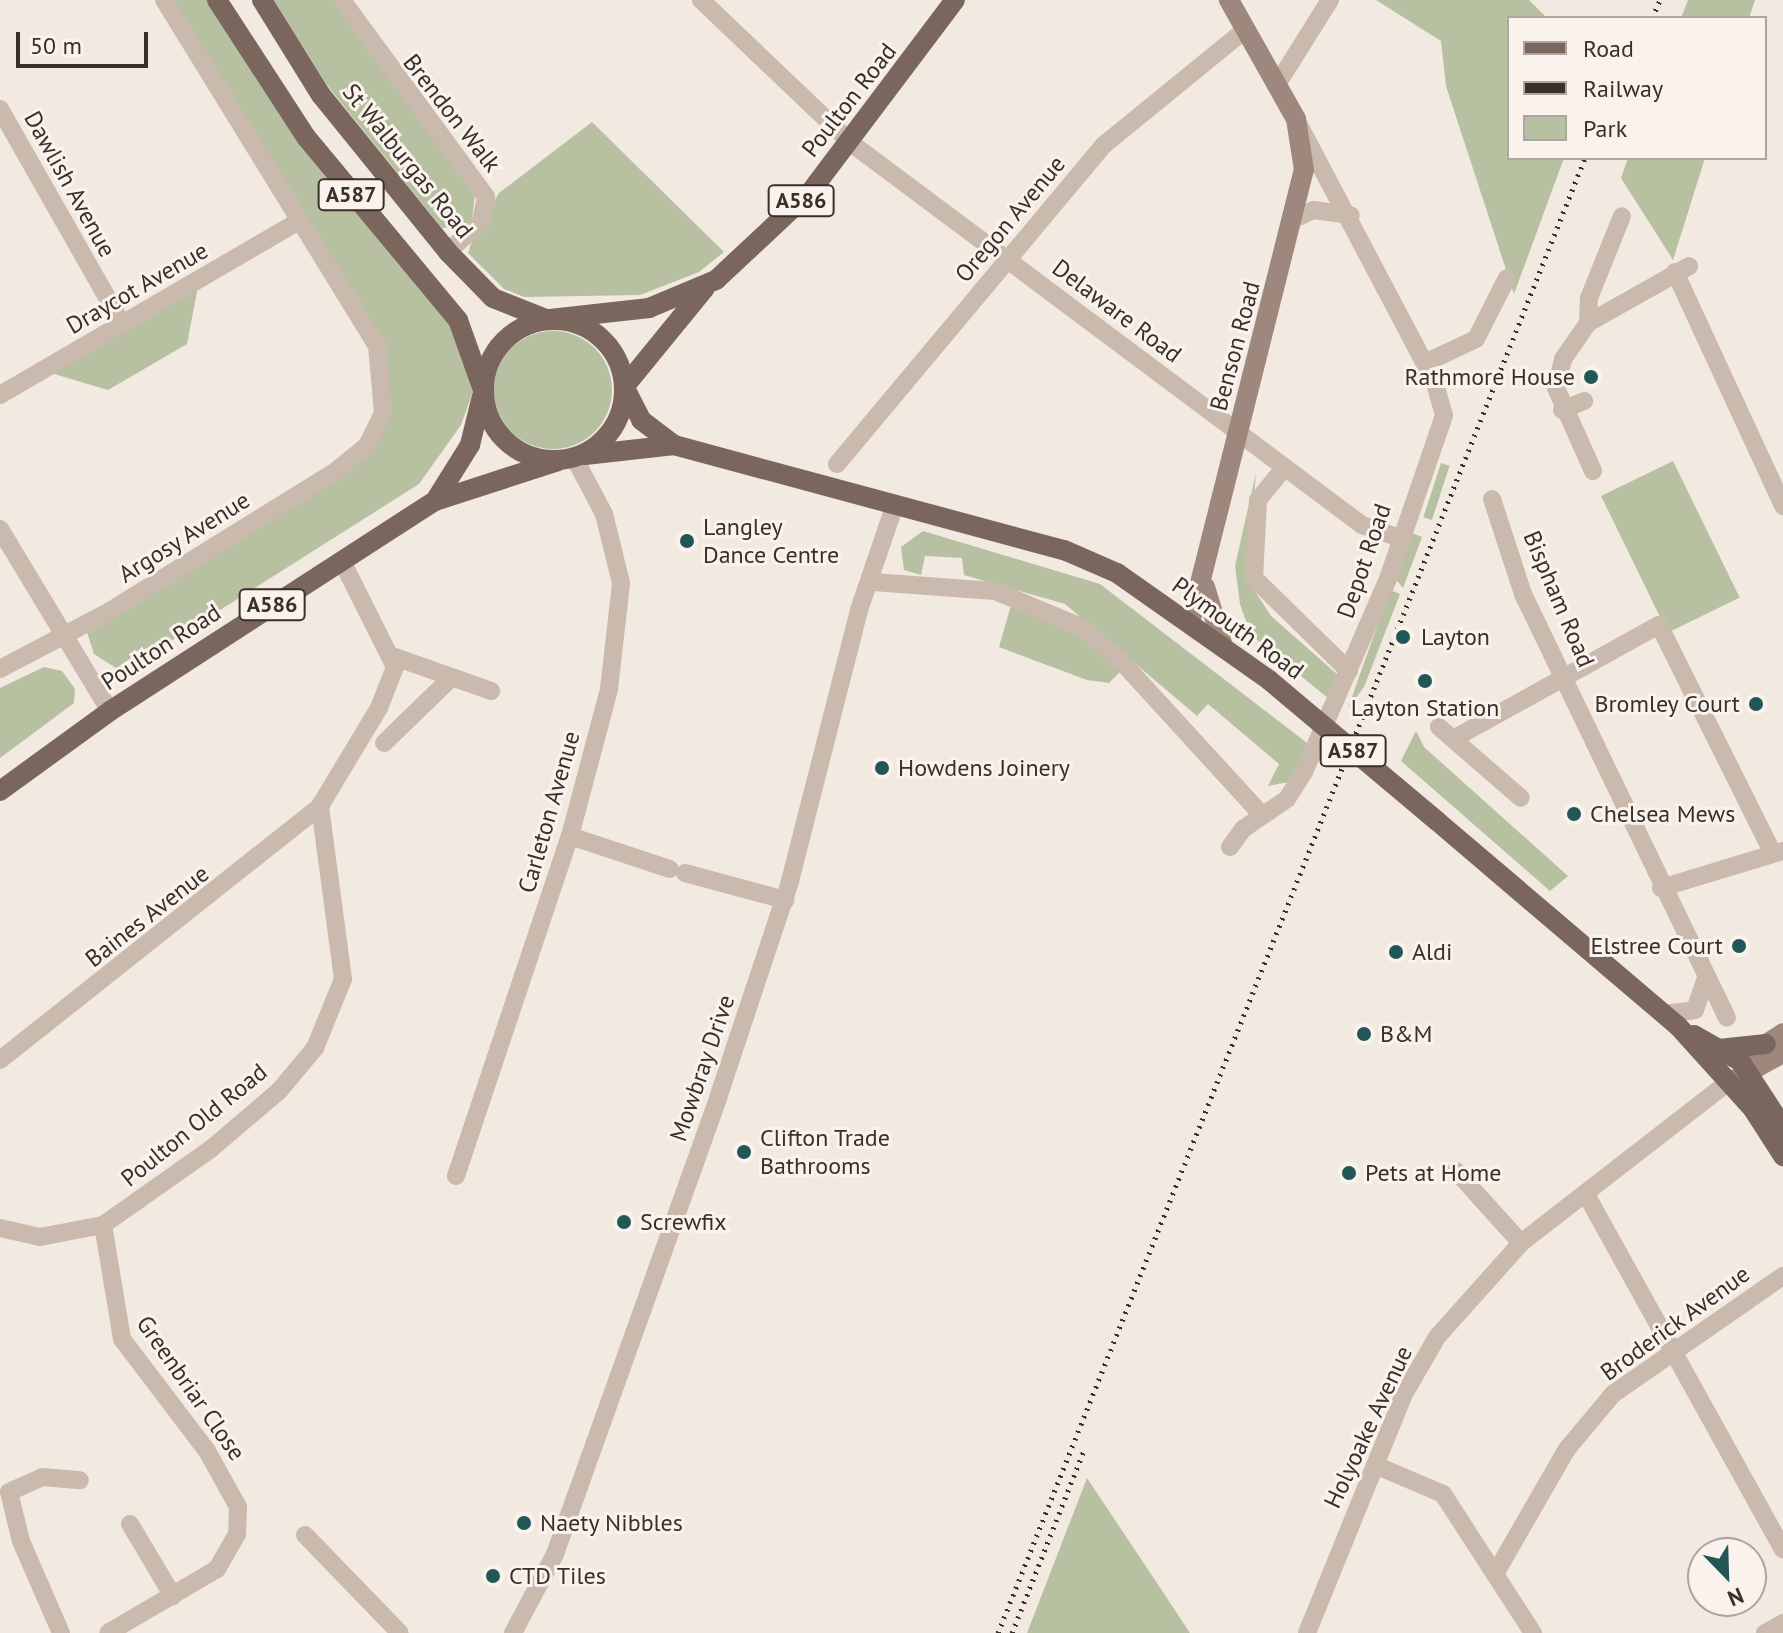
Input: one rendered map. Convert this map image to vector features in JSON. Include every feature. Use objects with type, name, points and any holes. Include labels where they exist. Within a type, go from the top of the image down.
[{"type":"main road","name":"A587","points":[[217,0],[306,137],[458,320],[482,389]]},
{"type":"main road","name":"St Walburgas Road","points":[[262,0],[321,95],[448,252],[493,298],[548,319]]},
{"type":"main road","name":"Poulton Road","points":[[625,387],[705,288],[748,254],[851,143],[955,0]]},
{"type":"main road","points":[[1229,0],[1296,119]]},
{"type":"main road","name":"Benson Road","points":[[1190,623],[1205,587],[1239,433],[1298,217],[1304,156],[1296,119]]},
{"type":"main road","name":"Poulton Road","points":[[548,319],[649,308],[705,288]]},
{"type":"main road","points":[[548,319],[596,336],[625,387],[610,431],[573,458],[502,437],[482,389],[498,346],[548,319]]},
{"type":"main road","name":"Plymouth Road","points":[[625,387],[636,414],[674,445]]},
{"type":"main road","name":"Poulton Road","points":[[435,501],[470,445],[482,389]]},
{"type":"main road","name":"Plymouth Road","points":[[573,458],[674,445],[1086,558],[1222,643],[1269,680],[1671,1020],[1730,1081]]},
{"type":"main road","name":"Poulton Road","points":[[0,791],[110,711],[435,501],[573,458]]},
{"type":"main road","name":"Benson Road","points":[[1205,587],[1222,643]]},
{"type":"main road","name":"Plymouth Road","points":[[1671,1020],[1746,1068]]},
{"type":"main road","points":[[1719,1049],[1777,1044]]},
{"type":"main road","points":[[1730,1081],[1777,1044]]},
{"type":"main road","name":"A587","points":[[1746,1068],[1783,1127]]},
{"type":"main road","name":"A587","points":[[1730,1081],[1783,1156]]},
{"type":"street","points":[[164,0],[297,222]]},
{"type":"street","name":"Brendon Walk","points":[[342,0],[486,197],[481,221],[448,252]]},
{"type":"street","name":"Delaware Road","points":[[701,0],[851,143],[1362,525],[1397,537]]},
{"type":"street","points":[[1276,86],[1330,0]]},
{"type":"street","name":"Oregon Avenue","points":[[837,464],[1105,144],[1245,30]]},
{"type":"street","name":"Dawlish Avenue","points":[[0,109],[122,324]]},
{"type":"street","points":[[1296,119],[1351,215],[1425,363],[1476,339],[1507,278]]},
{"type":"street","points":[[1298,217],[1314,210],[1351,215]]},
{"type":"street","points":[[1593,471],[1562,410],[1557,374],[1588,323],[1589,298],[1622,216]]},
{"type":"street","name":"Draycot Avenue","points":[[0,395],[297,222]]},
{"type":"street","name":"Argosy Avenue","points":[[0,669],[66,636],[337,470],[379,426],[382,357],[297,222]]},
{"type":"street","points":[[1588,323],[1651,293],[1682,269],[1775,454],[1783,506]]},
{"type":"street","name":"Depot Road","points":[[1230,847],[1262,815],[1287,799],[1304,772],[1388,579],[1397,537],[1436,442],[1444,409],[1425,363]]},
{"type":"street","points":[[1562,410],[1584,401]]},
{"type":"street","name":"Carleton Avenue","points":[[456,1176],[570,836],[609,689],[621,583],[604,514],[573,458]]},
{"type":"street","points":[[1284,468],[1258,500],[1254,578],[1349,671]]},
{"type":"street","name":"Bispham Road","points":[[1492,499],[1563,680],[1661,888],[1727,1017]]},
{"type":"street","name":"Mowbray Drive","points":[[513,1633],[579,1490],[785,900],[895,504]]},
{"type":"street","points":[[0,529],[110,711]]},
{"type":"street","points":[[342,561],[395,657],[491,691]]},
{"type":"street","points":[[873,582],[975,587],[1072,622],[1120,660],[1262,815]]},
{"type":"street","points":[[1453,739],[1659,625],[1778,852],[1661,888]]},
{"type":"street","points":[[320,806],[379,708],[395,657]]},
{"type":"street","points":[[384,743],[451,678]]},
{"type":"street","points":[[1439,727],[1521,798]]},
{"type":"street","name":"Baines Avenue","points":[[0,1060],[320,806]]},
{"type":"street","name":"Poulton Old Road","points":[[0,1228],[40,1237],[103,1225],[223,1138],[279,1091],[315,1048],[343,979],[320,806]]},
{"type":"street","points":[[570,836],[678,871],[785,900]]},
{"type":"street","points":[[1671,1020],[1695,1010],[1706,978]]},
{"type":"street","name":"Holyoake Avenue","points":[[1307,1633],[1375,1465],[1437,1337],[1521,1243],[1587,1196],[1730,1081]]},
{"type":"street","points":[[1456,1171],[1521,1243]]},
{"type":"street","points":[[1587,1196],[1676,1348],[1783,1549]]},
{"type":"street","name":"Greenbriar Close","points":[[103,1225],[122,1339],[207,1451],[238,1507],[225,1561],[173,1596],[108,1633]]},
{"type":"street","name":"Broderick Avenue","points":[[1495,1574],[1567,1449],[1613,1394],[1783,1276]]},
{"type":"street","points":[[1375,1465],[1443,1494],[1533,1633]]},
{"type":"street","points":[[61,1633],[5,1491],[42,1477],[80,1480]]},
{"type":"street","points":[[130,1524],[173,1596]]},
{"type":"street","points":[[305,1535],[400,1633]]},
{"type":"street","points":[[1765,1633],[1783,1623]]},
{"type":"green space","points":[[165,0],[217,0],[250,55],[452,312],[476,383],[461,425],[419,484],[122,672],[94,654],[85,626],[372,437],[382,358]]},
{"type":"green space","points":[[274,0],[342,0],[475,196],[471,226],[442,228],[326,84]]},
{"type":"green space","points":[[1376,0],[1529,0],[1545,16],[1507,16],[1507,160],[1563,160],[1514,294],[1446,86],[1441,41]]},
{"type":"green space","points":[[1688,0],[1755,0],[1750,16],[1682,16]]},
{"type":"green space","points":[[592,122],[724,252],[699,272],[640,295],[524,297],[504,289],[468,253],[472,241],[499,193]]},
{"type":"green space","points":[[1627,160],[1704,160],[1673,260],[1621,178]]},
{"type":"green space","points":[[198,286],[187,344],[108,390],[51,373]]},
{"type":"green space","points":[[553,331],[576,335],[595,348],[608,367],[612,390],[608,413],[595,432],[576,445],[553,449],[530,445],[511,432],[498,413],[494,390],[498,367],[511,348],[530,335]]},
{"type":"green space","points":[[1673,461],[1740,598],[1668,633],[1601,496]]},
{"type":"green space","points":[[1441,463],[1450,466],[1432,520],[1423,517]]},
{"type":"green space","points":[[1256,473],[1247,579],[1271,616],[1338,675],[1329,699],[1251,635],[1240,604],[1235,566]]},
{"type":"green space","points":[[923,531],[1100,584],[1311,746],[1289,782],[1268,786],[1279,764],[1208,704],[1197,716],[1065,604],[964,575],[962,558],[925,556],[921,575],[904,570],[901,547]]},
{"type":"green space","points":[[1412,533],[1422,537],[1403,588],[1395,578]]},
{"type":"green space","points":[[1390,590],[1400,594],[1364,687],[1348,708]]},
{"type":"green space","points":[[1012,602],[1075,630],[1120,672],[1109,683],[1087,680],[999,647]]},
{"type":"green space","points":[[44,667],[62,671],[75,689],[74,703],[0,758],[0,688]]},
{"type":"green space","points":[[1416,731],[1424,747],[1568,876],[1550,891],[1401,761]]},
{"type":"green space","points":[[1087,1478],[1151,1574],[1190,1633],[1027,1633]]},
{"type":"railway","points":[[1653,16],[1660,0]]},
{"type":"railway","points":[[998,1633],[1584,160]]},
{"type":"railway","points":[[1012,1633],[1085,1448]]},
{"type":"place","name":"Rathmore House","points":[[1591,377]]},
{"type":"place","name":"Langley Dance Centre","points":[[687,541]]},
{"type":"place","name":"Layton","points":[[1403,637]]},
{"type":"place","name":"Layton Station","points":[[1425,681]]},
{"type":"place","name":"Bromley Court","points":[[1756,704]]},
{"type":"place","name":"Howdens Joinery","points":[[882,768]]},
{"type":"place","name":"Chelsea Mews","points":[[1574,814]]},
{"type":"place","name":"Elstree Court","points":[[1739,946]]},
{"type":"place","name":"Aldi","points":[[1396,952]]},
{"type":"place","name":"B&M","points":[[1364,1034]]},
{"type":"place","name":"Clifton Trade Bathrooms","points":[[744,1152]]},
{"type":"place","name":"Pets at Home","points":[[1349,1173]]},
{"type":"place","name":"Screwfix","points":[[624,1222]]},
{"type":"place","name":"Naety Nibbles","points":[[524,1523]]},
{"type":"place","name":"CTD Tiles","points":[[493,1576]]}]
